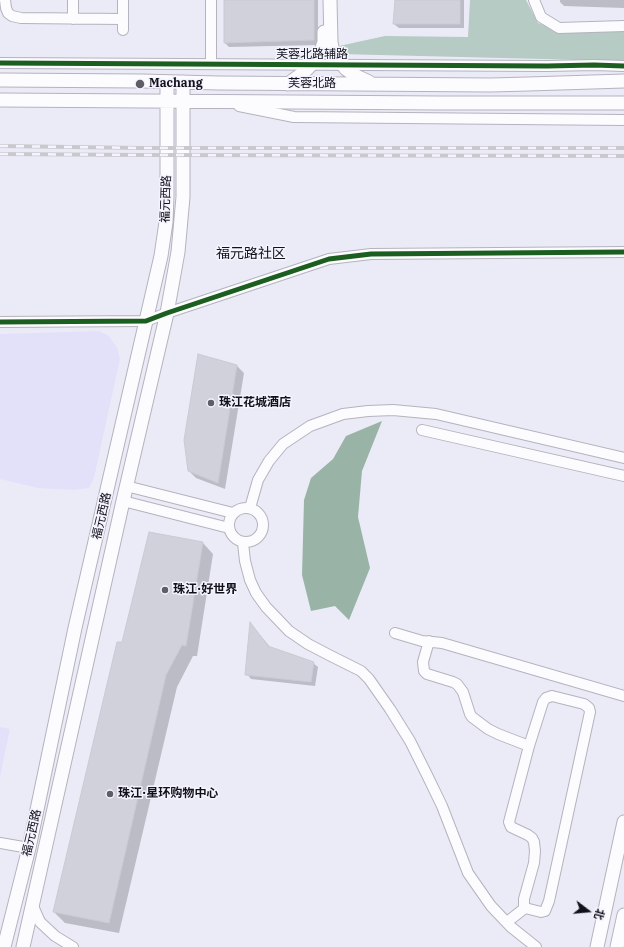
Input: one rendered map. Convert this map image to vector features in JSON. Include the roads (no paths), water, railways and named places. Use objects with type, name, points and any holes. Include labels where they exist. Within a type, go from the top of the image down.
[{"type":"main road","points":[[288,84],[303,73],[320,54],[324,42],[324,0]]},
{"type":"main road","points":[[330,0],[331,42],[333,52],[350,72],[373,84]]},
{"type":"main road","name":"芙蓉北路","points":[[0,80],[288,84],[528,84],[624,81]]},
{"type":"main road","name":"福元西路","points":[[4,947],[29,848],[76,628],[161,256],[166,222],[168,177],[167,82]]},
{"type":"main road","name":"福元西路","points":[[23,947],[126,486],[167,313],[178,252],[182,216],[184,177],[183,82]]},
{"type":"main road","name":"芙蓉北路","points":[[0,100],[624,103]]},
{"type":"main road","points":[[597,947],[624,822]]},
{"type":"main road","points":[[617,947],[624,915]]},
{"type":"street","points":[[5,0],[8,13],[12,16],[21,18],[73,19],[123,24],[123,0]]},
{"type":"street","points":[[73,0],[73,19]]},
{"type":"street","points":[[211,0],[211,64]]},
{"type":"street","points":[[534,0],[541,17],[559,28],[624,26]]},
{"type":"street","name":"芙蓉北路辅路","points":[[0,63],[624,66]]},
{"type":"street","points":[[220,102],[294,117],[624,120]]},
{"type":"street","points":[[0,322],[146,321],[329,259],[350,256],[371,254],[624,252]]},
{"type":"street","points":[[250,508],[258,480],[269,461],[283,444],[310,426],[343,414],[393,410],[436,414],[624,458]]},
{"type":"street","points":[[422,430],[624,476]]},
{"type":"street","points":[[126,486],[233,513]]},
{"type":"street","points":[[123,501],[229,528]]},
{"type":"street","points":[[250,508],[261,516],[263,529],[256,540],[243,543],[236,540],[231,535],[229,528],[230,518],[233,513],[238,510],[250,508]]},
{"type":"street","points":[[243,543],[245,561],[250,580],[256,593],[266,607],[289,631],[313,646],[361,671],[387,703],[410,741],[442,806],[468,873],[491,906],[536,947]]},
{"type":"street","points":[[395,633],[422,641],[442,643],[624,696]]},
{"type":"street","points":[[429,641],[423,662],[424,671],[427,674],[457,684],[463,692],[472,717],[488,729],[529,746]]},
{"type":"street","points":[[556,696],[584,704],[589,708],[590,712],[549,902],[545,911],[541,912],[525,908],[524,899],[534,863],[534,842],[528,835],[511,827],[509,822],[529,746],[543,702],[546,698],[556,696]]},
{"type":"street","points":[[0,843],[29,848]]},
{"type":"street","points":[[32,906],[40,922],[55,936],[73,947]]},
{"type":"street","points":[[507,922],[525,908]]},
{"type":"railway","points":[[0,146],[140,148],[624,148]]},
{"type":"railway","points":[[0,154],[624,156]]},
{"type":"place","name":"Machang","points":[[140,84]]},
{"type":"place","name":"珠江花城酒店","points":[[211,403]]},
{"type":"place","name":"珠江·好世界","points":[[165,590]]},
{"type":"place","name":"珠江·星环购物中心","points":[[110,794]]},
{"type":"district","name":"福元路社区","points":[[251,254]]}]
